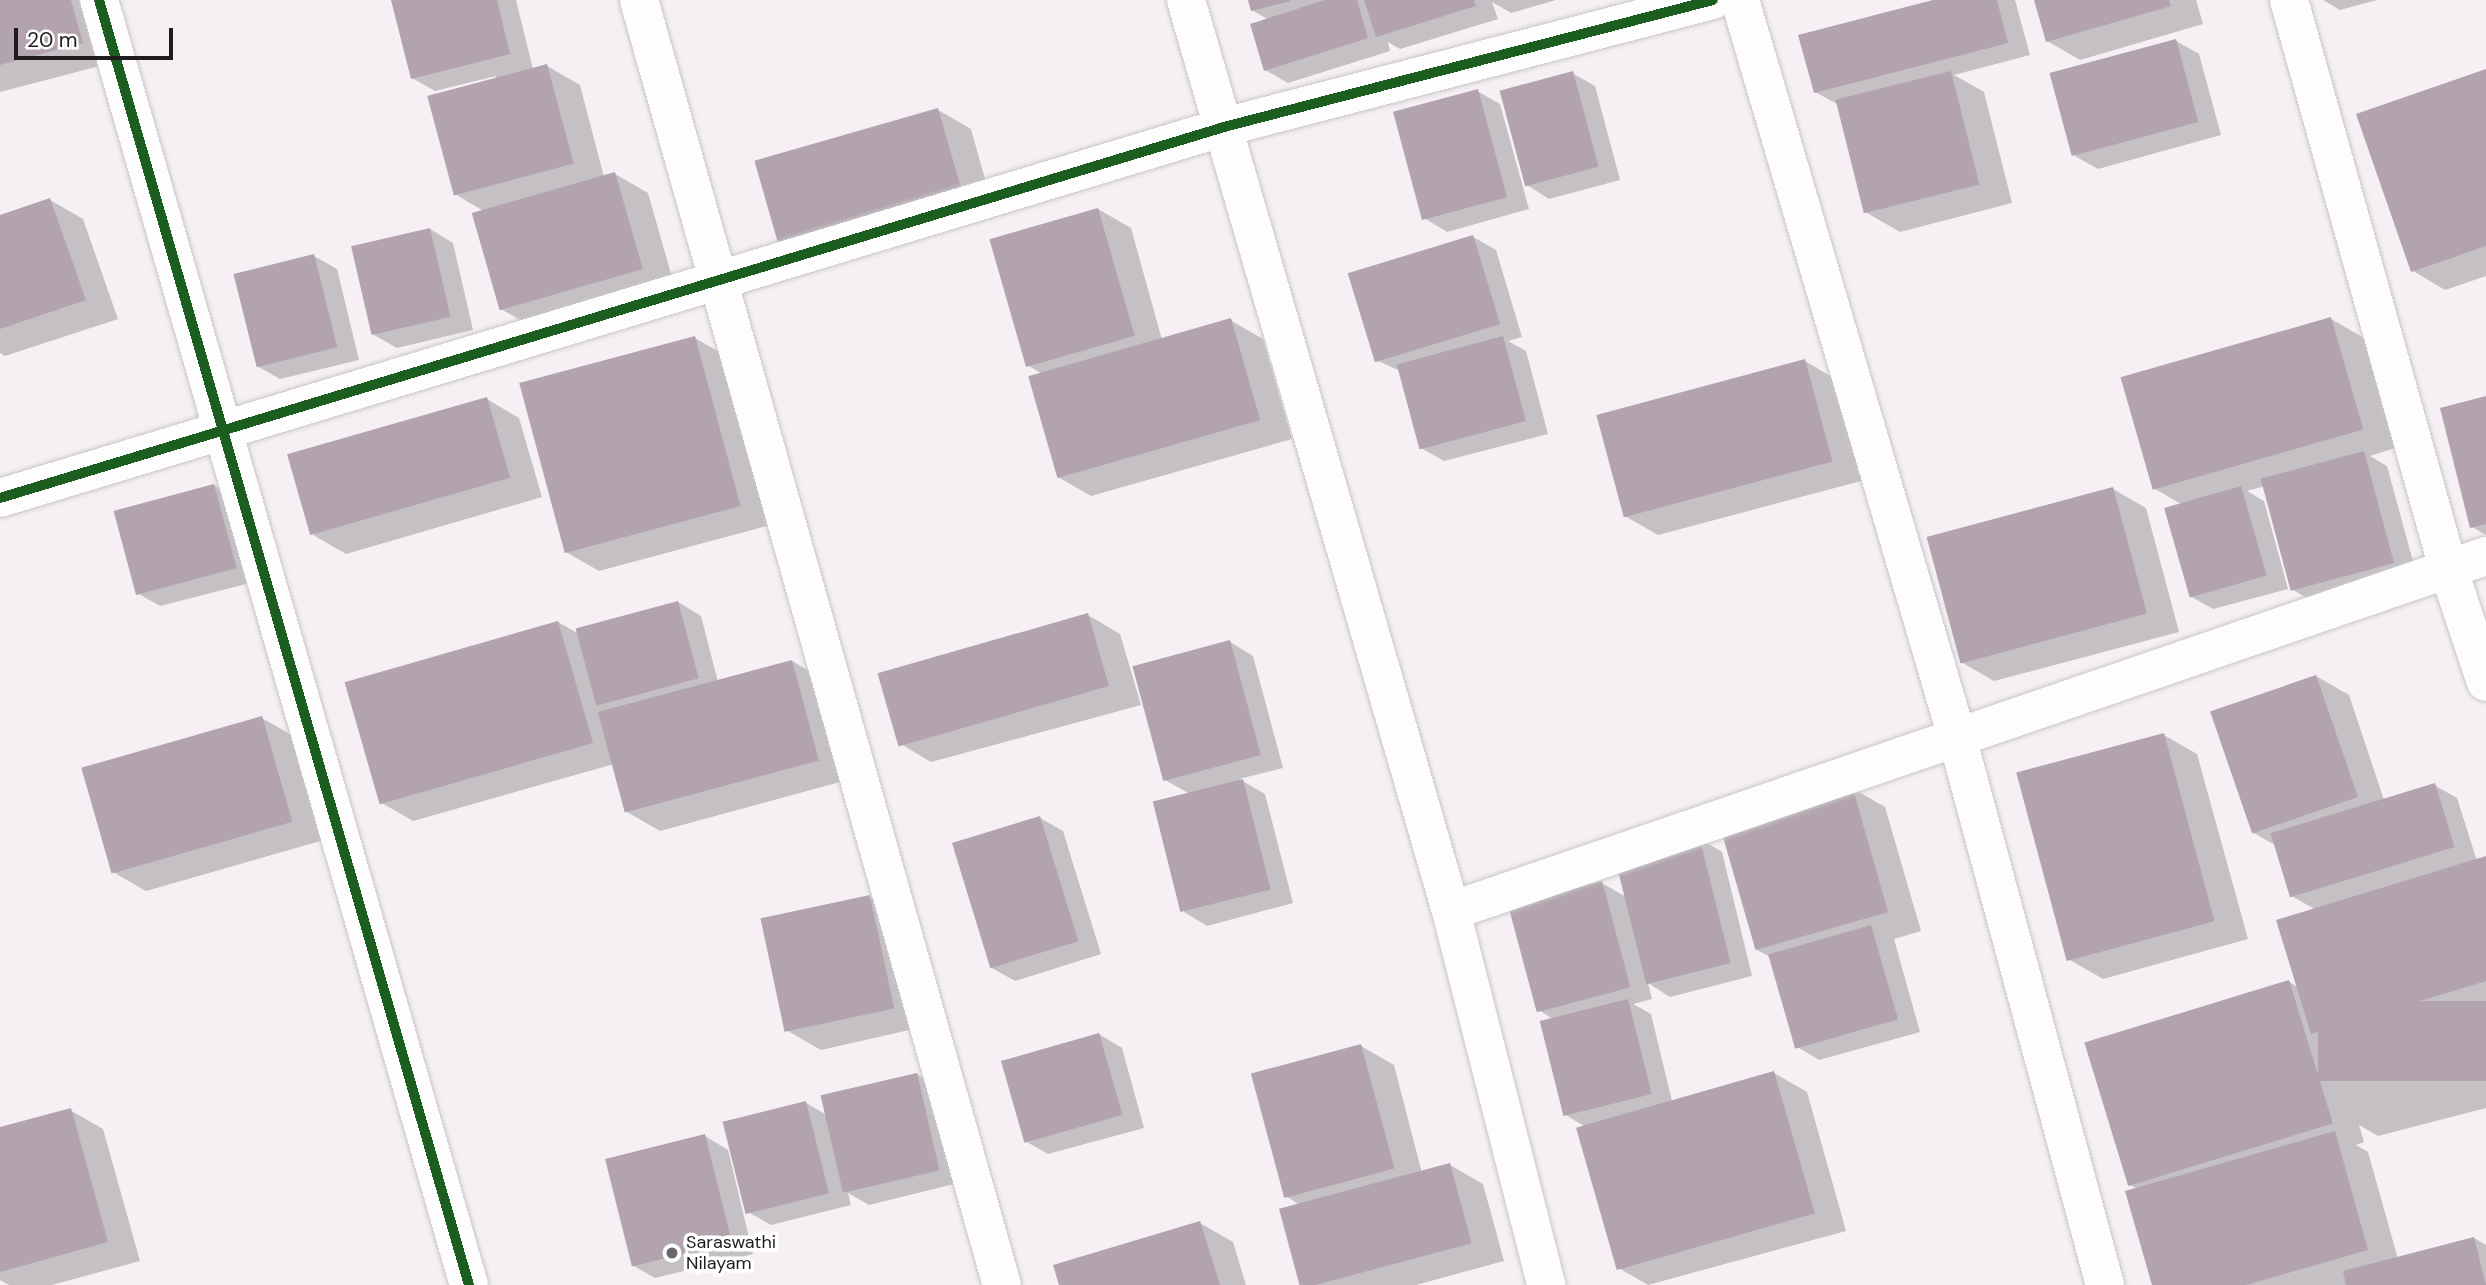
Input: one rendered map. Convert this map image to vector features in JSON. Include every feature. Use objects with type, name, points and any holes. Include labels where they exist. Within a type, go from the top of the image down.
[{"type":"street","points":[[99,0],[469,1285]]},
{"type":"street","points":[[639,0],[1002,1285]]},
{"type":"street","points":[[1186,0],[1451,911],[1546,1285]]},
{"type":"street","points":[[0,498],[224,435],[1224,127],[1713,0]]},
{"type":"street","points":[[1740,0],[1957,737],[2105,1285]]},
{"type":"street","points":[[2289,0],[2448,568],[2486,682]]},
{"type":"street","points":[[1451,911],[2486,556]]},
{"type":"building","points":[[0,0],[71,0],[83,43],[0,65]]},
{"type":"building","points":[[391,0],[497,0],[510,54],[411,79]]},
{"type":"building","points":[[1248,0],[1290,0],[1291,1],[1251,11]]},
{"type":"building","points":[[1325,0],[1357,0],[1368,38],[1264,71],[1250,24]]},
{"type":"building","points":[[1364,0],[1474,0],[1476,6],[1376,37]]},
{"type":"building","points":[[1933,0],[1997,0],[2008,43],[1814,93],[1798,35]]},
{"type":"building","points":[[2034,0],[2169,0],[2171,6],[2046,42]]},
{"type":"building","points":[[2176,39],[2198,122],[2072,156],[2049,73]]},
{"type":"building","points":[[547,64],[574,163],[454,196],[427,96]]},
{"type":"building","points":[[2486,69],[2486,246],[2411,272],[2356,114]]},
{"type":"building","points":[[1573,71],[1599,167],[1525,186],[1500,91]]},
{"type":"building","points":[[1951,71],[1979,185],[1864,213],[1836,100]]},
{"type":"building","points":[[1478,89],[1507,197],[1422,220],[1393,112]]},
{"type":"building","points":[[938,108],[961,189],[778,241],[754,161]]},
{"type":"building","points":[[615,172],[643,269],[500,310],[472,213]]},
{"type":"building","points":[[50,198],[86,300],[0,329],[0,215]]},
{"type":"building","points":[[1098,208],[1135,336],[1026,367],[989,239]]},
{"type":"building","points":[[430,228],[450,317],[372,335],[351,246]]},
{"type":"building","points":[[1473,235],[1500,324],[1375,362],[1348,273]]},
{"type":"building","points":[[314,254],[337,347],[257,367],[233,274]]},
{"type":"building","points":[[2331,317],[2363,429],[2153,490],[2120,377]]},
{"type":"building","points":[[1231,318],[1260,420],[1057,478],[1028,376]]},
{"type":"building","points":[[695,336],[741,506],[565,553],[519,383]]},
{"type":"building","points":[[1503,336],[1526,421],[1420,449],[1397,364]]},
{"type":"building","points":[[1805,359],[1832,461],[1624,517],[1596,415]]},
{"type":"building","points":[[2486,396],[2486,524],[2470,528],[2440,408]]},
{"type":"building","points":[[487,397],[510,478],[310,535],[287,454]]},
{"type":"building","points":[[2364,451],[2394,563],[2291,591],[2261,479]]},
{"type":"building","points":[[214,484],[237,568],[136,595],[114,511]]},
{"type":"building","points":[[2241,486],[2267,575],[2190,597],[2164,508]]},
{"type":"building","points":[[2113,487],[2147,614],[1960,663],[1927,537]]},
{"type":"building","points":[[678,601],[699,678],[596,706],[576,628]]},
{"type":"building","points":[[1088,613],[1109,686],[898,746],[877,673]]},
{"type":"building","points":[[558,621],[593,743],[380,804],[345,682]]},
{"type":"building","points":[[1230,640],[1261,755],[1163,781],[1132,666]]},
{"type":"building","points":[[792,660],[819,760],[625,812],[598,712]]},
{"type":"building","points":[[2316,675],[2358,797],[2252,833],[2210,711]]},
{"type":"building","points":[[262,716],[292,822],[112,874],[81,768]]},
{"type":"building","points":[[2164,733],[2214,921],[2067,961],[2016,773]]},
{"type":"building","points":[[1243,779],[1271,890],[1180,912],[1153,801]]},
{"type":"building","points":[[2435,783],[2455,847],[2290,897],[2271,833]]},
{"type":"building","points":[[1852,786],[1888,912],[1755,950],[1719,824]]},
{"type":"building","points":[[1040,816],[1078,941],[990,968],[952,843]]},
{"type":"building","points":[[1699,836],[1731,963],[1646,984],[1615,857]]},
{"type":"building","points":[[2486,856],[2486,981],[2311,1034],[2276,920]]},
{"type":"building","points":[[1602,881],[1630,987],[1537,1012],[1508,906]]},
{"type":"building","points":[[870,895],[894,1008],[785,1032],[760,918]]},
{"type":"building","points":[[1871,925],[1898,1019],[1795,1049],[1768,954]]},
{"type":"building","points":[[2289,980],[2333,1123],[2128,1186],[2084,1043]]},
{"type":"building","points":[[1628,999],[1652,1094],[1563,1116],[1540,1021]]},
{"type":"building","points":[[2318,1001],[2486,1001],[2486,1081],[2318,1081]]},
{"type":"building","points":[[1099,1033],[1122,1115],[1024,1143],[1001,1061]]},
{"type":"building","points":[[1361,1044],[1394,1169],[1284,1198],[1251,1074]]},
{"type":"building","points":[[1774,1071],[1815,1213],[1617,1270],[1576,1128]]},
{"type":"building","points":[[917,1073],[939,1170],[843,1193],[821,1095]]},
{"type":"building","points":[[806,1101],[829,1193],[746,1214],[723,1122]]},
{"type":"building","points":[[71,1108],[108,1242],[0,1272],[0,1127]]},
{"type":"building","points":[[2335,1131],[2368,1250],[2246,1285],[2152,1285],[2125,1191]]},
{"type":"building","points":[[705,1134],[732,1242],[632,1267],[605,1159]]},
{"type":"building","points":[[1450,1163],[1471,1243],[1315,1285],[1299,1285],[1279,1209]]},
{"type":"building","points":[[1200,1221],[1220,1285],[1059,1285],[1053,1265]]},
{"type":"building","points":[[2474,1237],[2486,1285],[2346,1285],[2343,1271]]},
{"type":"cycle path","points":[[99,0],[469,1285]]},
{"type":"cycle path","points":[[0,498],[1224,127],[1713,0]]},
{"type":"place","name":"Saraswathi Nilayam","points":[[672,1253]]}]
